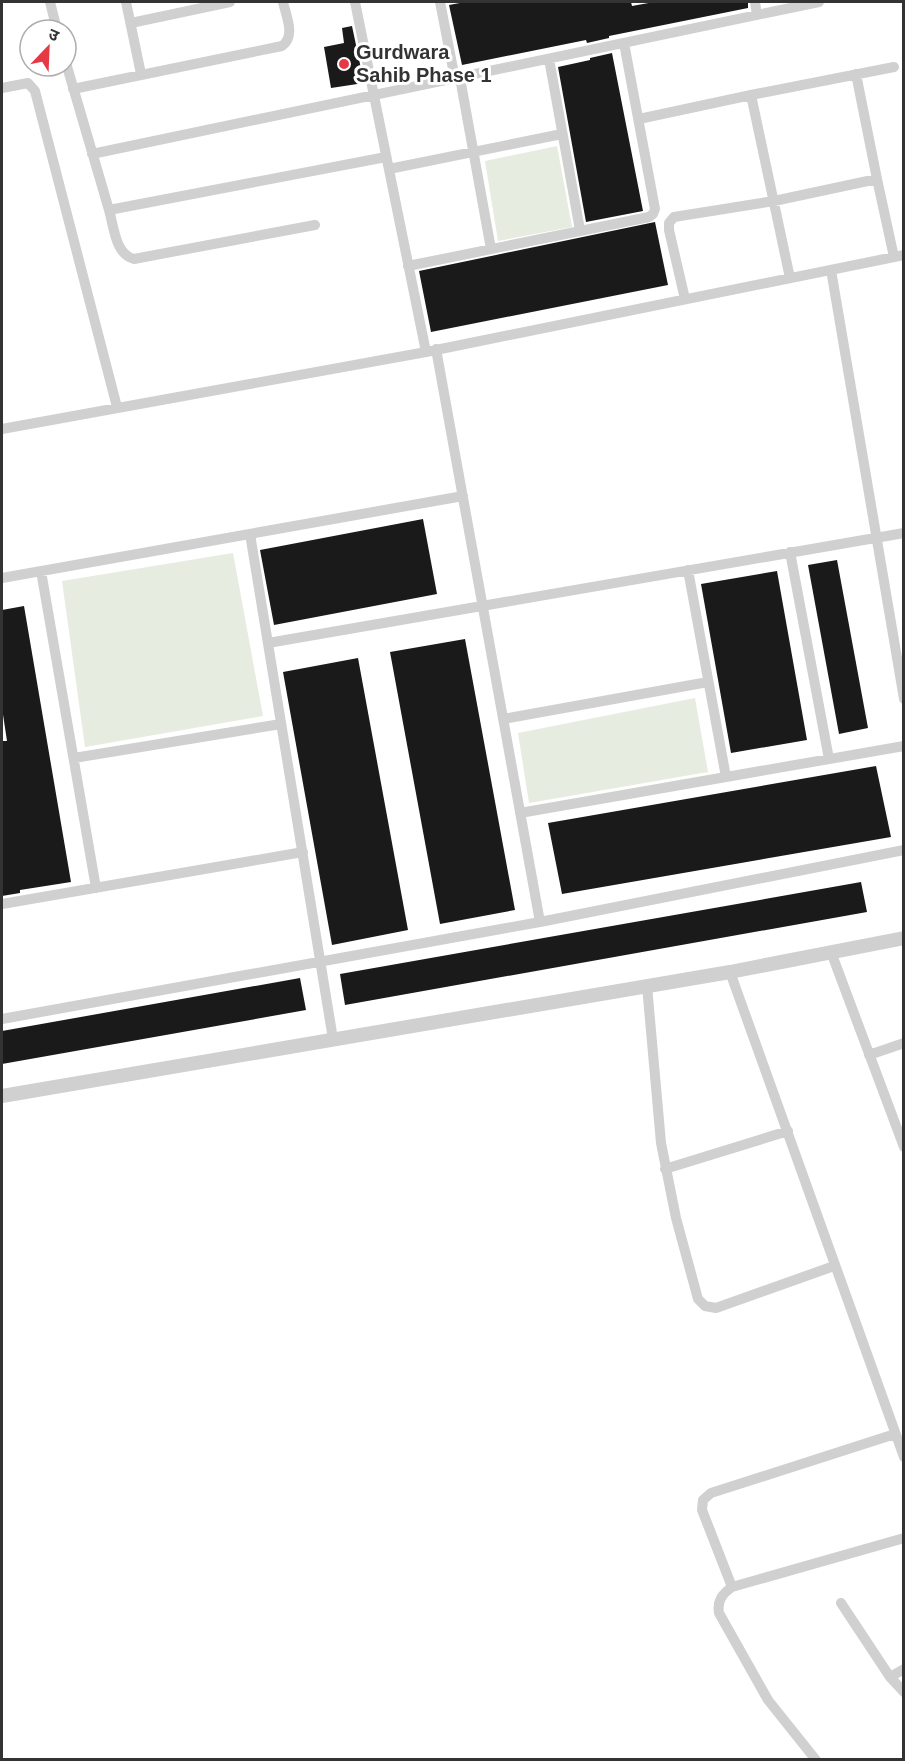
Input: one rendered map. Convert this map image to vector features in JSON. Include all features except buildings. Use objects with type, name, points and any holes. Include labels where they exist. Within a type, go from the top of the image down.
[{"type":"street","points":[[50,2],[54,18]]},
{"type":"street","points":[[126,2],[141,75]]},
{"type":"street","points":[[131,23],[230,2]]},
{"type":"street","points":[[73,89],[282,46],[288,42],[290,34],[283,2]]},
{"type":"street","points":[[354,2],[408,266],[431,351],[462,496],[540,922]]},
{"type":"street","points":[[440,2],[473,151],[491,249]]},
{"type":"street","points":[[755,2],[757,15]]},
{"type":"street","points":[[92,154],[819,2]]},
{"type":"street","points":[[408,266],[649,217],[653,214],[655,209],[624,43]]},
{"type":"street","points":[[549,59],[580,230]]},
{"type":"street","points":[[639,119],[894,67]]},
{"type":"street","points":[[2,429],[431,351],[899,256],[877,179],[856,74]]},
{"type":"street","points":[[70,78],[120,249],[126,257],[134,259],[315,225]]},
{"type":"street","points":[[2,88],[28,83],[35,91],[117,408]]},
{"type":"street","points":[[751,95],[790,278]]},
{"type":"street","points":[[389,169],[562,134]]},
{"type":"street","points":[[109,210],[386,157]]},
{"type":"street","points":[[685,299],[669,230],[669,223],[674,217],[774,201],[877,179]]},
{"type":"street","points":[[831,270],[903,699]]},
{"type":"street","points":[[2,578],[462,496]]},
{"type":"street","points":[[268,643],[903,533]]},
{"type":"street","points":[[250,534],[333,1039]]},
{"type":"street","points":[[790,552],[829,759]]},
{"type":"street","points":[[688,570],[726,777]]},
{"type":"street","points":[[41,571],[96,888]]},
{"type":"street","points":[[503,720],[708,682]]},
{"type":"street","points":[[74,758],[281,724]]},
{"type":"street","points":[[520,813],[903,746]]},
{"type":"street","points":[[2,1019],[540,922],[903,850]]},
{"type":"street","points":[[2,904],[303,852]]},
{"type":"street","points":[[2,1096],[730,972],[903,939]]},
{"type":"street","points":[[831,952],[903,1147]]},
{"type":"street","points":[[730,972],[903,1456]]},
{"type":"street","points":[[647,986],[665,1169],[698,1299],[705,1306],[717,1308],[834,1266]]},
{"type":"street","points":[[869,1055],[903,1043]]},
{"type":"street","points":[[665,1169],[788,1131]]},
{"type":"street","points":[[732,1587],[702,1510],[704,1500],[711,1493],[895,1434]]},
{"type":"street","points":[[816,1760],[768,1700],[719,1613],[720,1600],[724,1593],[732,1587],[903,1538]]},
{"type":"street","points":[[841,1603],[890,1677],[903,1692]]},
{"type":"street","points":[[890,1677],[903,1669]]},
{"type":"shaded area","points":[[557,146],[572,227],[498,241],[485,161]]},
{"type":"shaded area","points":[[233,553],[263,716],[85,747],[62,581]]},
{"type":"shaded area","points":[[695,698],[708,772],[529,803],[518,733]]},
{"type":"place","name":"Gurdwara Sahib Phase 1","points":[[344,64]]}]
